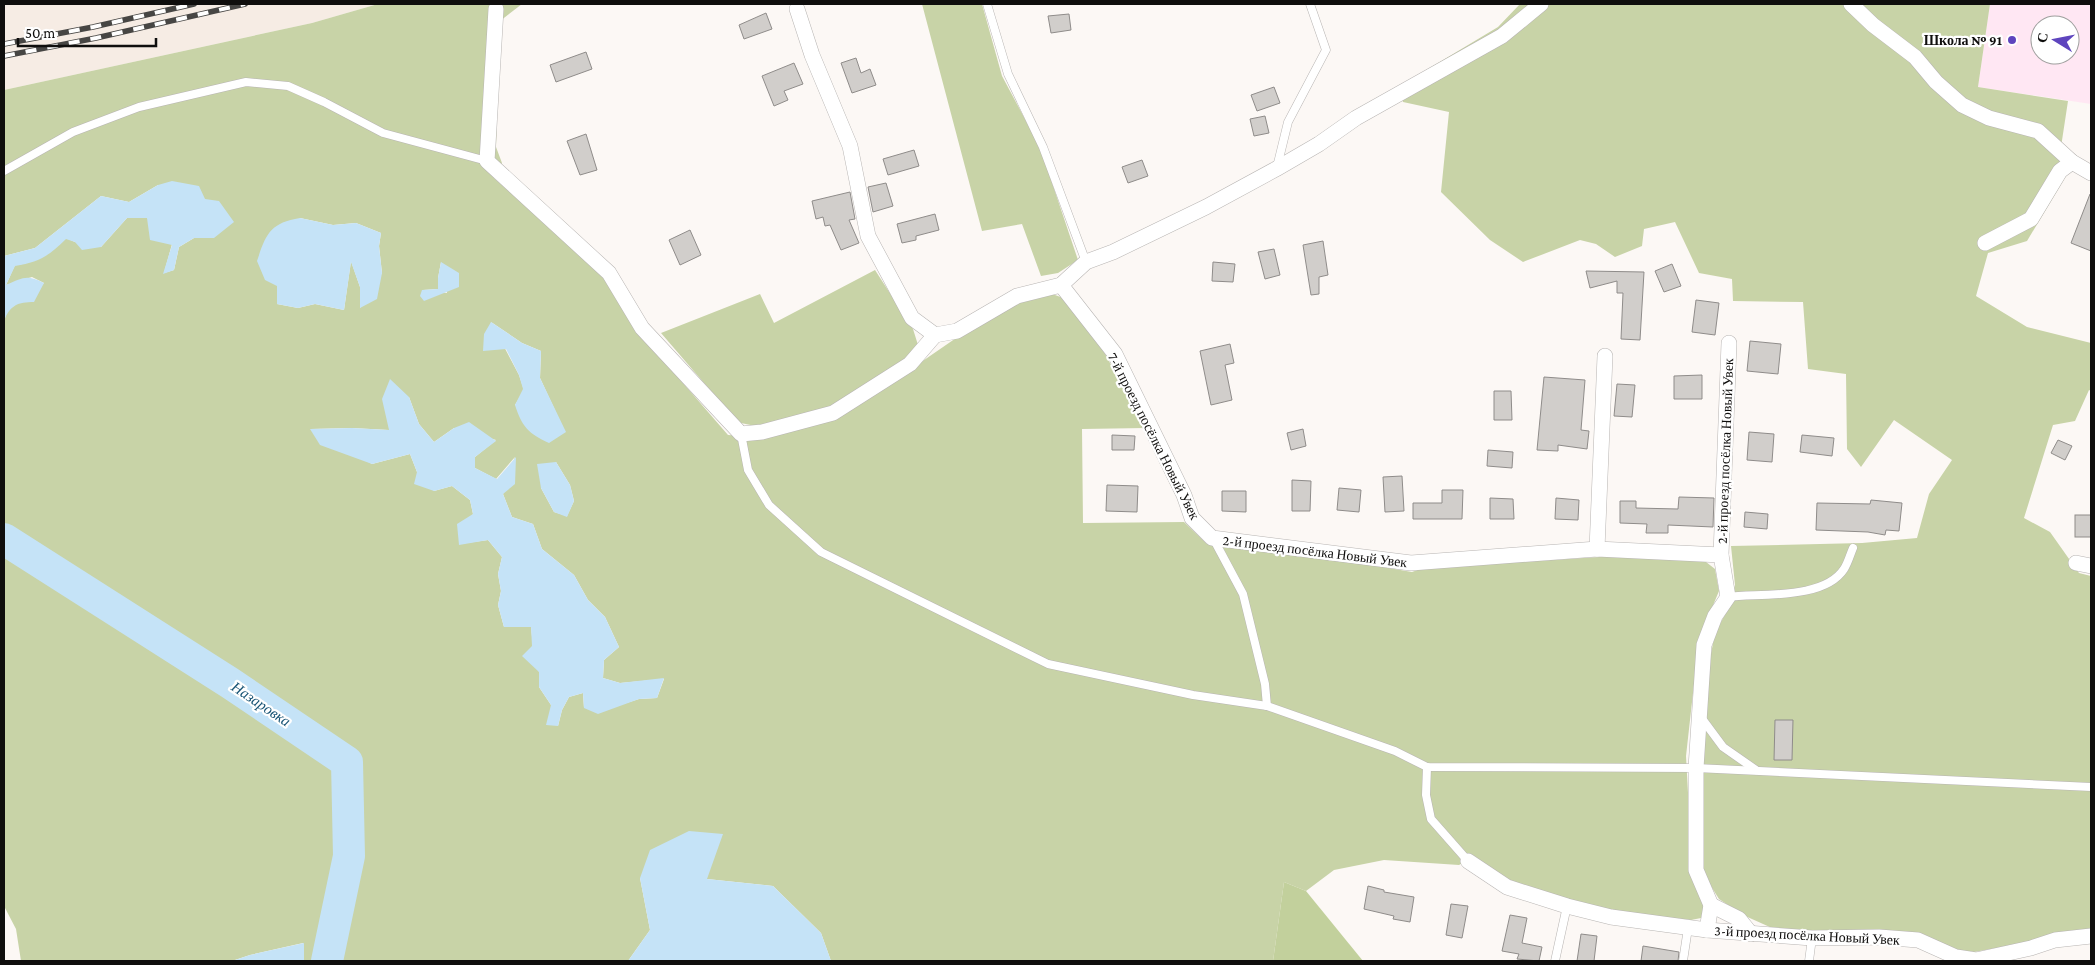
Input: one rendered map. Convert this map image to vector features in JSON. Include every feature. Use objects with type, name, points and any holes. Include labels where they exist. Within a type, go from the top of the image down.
[{"type":"street","points":[[496,9],[487,161],[609,273],[642,328],[741,434],[762,432],[833,413],[910,364],[935,335],[957,331],[1017,296],[1060,285],[1086,262],[1113,252],[1198,211],[1276,169],[1320,144],[1356,118],[1502,36],[1541,4]]},
{"type":"street","points":[[1851,4],[1873,25],[1915,57],[1936,82],[1962,106],[1989,118],[2038,130],[2072,162],[2091,173]]},
{"type":"street","points":[[796,9],[812,55],[850,146],[868,236],[912,318],[935,335]]},
{"type":"street","points":[[1985,243],[2031,219],[2060,171],[2072,162]]},
{"type":"street","name":"7-й проезд посёлка Новый Увек","points":[[1060,285],[1115,354],[1184,495],[1192,518],[1212,538]]},
{"type":"street","name":"2-й проезд посёлка Новый Увек","points":[[1212,538],[1411,564],[1597,549],[1721,555],[1729,343]]},
{"type":"street","points":[[1597,549],[1606,356]]},
{"type":"street","points":[[1707,930],[1711,905],[1696,870],[1696,768],[1704,645],[1715,616],[1728,597],[1721,555]]},
{"type":"street","name":"3-й проезд посёлка Новый Увек","points":[[1468,861],[1507,887],[1567,906],[1611,917],[1688,928],[1812,938],[1879,937],[1918,940],[1955,959],[1976,961],[2055,940],[2091,936]]},
{"type":"street","points":[[1711,905],[1739,918],[1751,934]]},
{"type":"lane","points":[[987,4],[1008,74],[1043,147],[1086,262]]},
{"type":"lane","points":[[1276,169],[1288,122],[1326,50],[1310,4]]},
{"type":"lane","points":[[4,171],[73,132],[139,107],[246,82],[288,86],[324,102],[383,133],[487,161]]},
{"type":"lane","points":[[741,434],[748,470],[770,505],[821,552],[1048,664],[1193,695],[1267,706],[1395,751],[1427,767],[1696,768],[2091,787]]},
{"type":"lane","points":[[1212,538],[1243,594],[1265,684],[1267,706]]},
{"type":"lane","points":[[1728,597],[1792,594],[1826,585],[1843,571],[1853,548]]},
{"type":"lane","points":[[1699,715],[1723,747],[1758,771]]},
{"type":"lane","points":[[1427,767],[1426,795],[1431,818],[1468,861]]},
{"type":"lane","points":[[1555,961],[1567,906]]},
{"type":"lane","points":[[1683,961],[1688,928]]},
{"type":"lane","points":[[1809,961],[1812,938]]},
{"type":"shaded area","points":[[4,4],[378,4],[312,23],[4,90]]},
{"type":"shaded area","name":"Школа № 91","points":[[1990,4],[2091,4],[2091,104],[1978,87]]},
{"type":"green space","points":[[378,4],[522,4],[500,21],[496,147],[502,163],[494,178],[605,276],[637,330],[728,435],[759,437],[834,417],[914,367],[959,336],[1019,303],[1039,295],[1055,295],[1066,299],[1103,350],[1145,428],[1082,429],[1083,523],[1184,522],[1207,544],[1324,557],[1412,572],[1423,568],[1631,555],[1706,562],[1715,569],[1719,591],[1699,639],[1686,756],[1689,811],[1704,906],[1701,918],[1691,920],[1612,911],[1509,882],[1474,856],[1459,865],[1384,860],[1334,870],[1306,891],[1284,882],[1273,961],[831,961],[821,933],[773,886],[707,879],[640,878],[650,930],[628,961],[304,961],[303,943],[232,961],[21,961],[16,929],[4,906],[4,321],[7,311],[44,283],[32,277],[6,285],[15,265],[30,262],[43,256],[66,238],[75,242],[101,247],[127,218],[147,218],[172,244],[164,273],[174,270],[179,247],[194,238],[214,238],[205,199],[158,185],[129,202],[101,196],[35,248],[4,256],[4,90],[312,23]],"holes":[[[300,218],[333,225],[356,223],[381,233],[379,246],[382,273],[360,308],[360,287],[351,261],[344,310],[315,304],[298,308],[277,304],[277,286]],[[441,262],[447,293],[423,290],[438,289]],[[491,322],[522,343],[541,351],[540,378],[565,432],[515,405],[524,390],[519,375]],[[409,397],[419,424],[434,442],[454,428],[496,440],[475,457],[475,468],[496,479],[515,457],[503,494],[512,517],[533,524],[542,549],[574,575],[588,600],[605,617],[619,647],[604,660],[603,678],[620,683],[664,679],[657,698],[639,699],[620,705],[584,708],[583,693],[569,697],[562,710],[558,726],[551,705],[539,687],[539,672],[531,627],[504,627],[498,605],[501,591],[498,574],[502,557],[488,540],[459,544],[473,514],[470,500],[452,486],[434,491],[417,472],[410,454],[372,464],[311,429],[352,428],[389,430]],[[556,462],[570,485],[574,501],[567,516],[554,512],[541,488]]]},
{"type":"green space","points":[[922,4],[982,4],[1002,76],[1040,147],[1078,260],[1058,273],[1041,276],[1022,224],[982,231]]},
{"type":"green space","points":[[1520,4],[1990,4],[1978,87],[2068,101],[2061,147],[2069,171],[2027,241],[1988,253],[1976,296],[2027,327],[2091,343],[2091,391],[2089,390],[2075,421],[2053,425],[2024,518],[2050,532],[2079,573],[2091,576],[2091,931],[1974,952],[1772,928],[1743,915],[1719,899],[1704,875],[1702,760],[1711,654],[1715,632],[1729,608],[1735,585],[1731,546],[1862,543],[1917,538],[1929,494],[1952,460],[1894,420],[1861,467],[1847,449],[1846,374],[1808,369],[1803,302],[1733,301],[1732,279],[1699,273],[1675,222],[1644,229],[1642,246],[1615,257],[1596,244],[1580,240],[1523,262],[1490,240],[1441,192],[1449,112],[1403,102],[1398,87],[1498,27]]},
{"type":"green space","points":[[875,270],[913,329],[918,345],[907,357],[829,407],[760,427],[741,423],[729,412],[661,333],[760,294],[774,323]]},
{"type":"green space","points":[[1284,882],[1306,891],[1363,961],[1273,961]]},
{"type":"water","points":[[172,181],[199,186],[205,199],[219,201],[234,222],[214,238],[194,238],[179,247],[174,270],[163,274],[172,245],[150,240],[147,218],[127,218],[101,247],[82,250],[75,242],[66,239],[43,257],[15,266],[6,285],[25,278],[44,283],[34,302],[15,306],[9,311],[4,321],[4,256],[35,248],[101,196],[129,202],[158,185]]},
{"type":"water","points":[[300,218],[333,225],[356,223],[381,233],[379,246],[382,273],[377,299],[360,308],[360,287],[351,262],[344,310],[315,304],[298,308],[277,304],[277,286],[265,280],[257,261],[263,244],[271,231],[282,223]]},
{"type":"water","points":[[441,262],[459,273],[459,287],[424,301],[420,296],[422,290],[438,289]]},
{"type":"water","points":[[491,322],[522,343],[541,351],[540,378],[566,432],[549,443],[531,432],[520,419],[515,405],[523,389],[519,375],[506,349],[483,351],[484,334]]},
{"type":"water","points":[[390,379],[409,397],[419,424],[434,442],[454,428],[469,422],[496,441],[475,457],[475,468],[497,479],[516,457],[515,484],[503,494],[512,517],[533,524],[542,549],[574,575],[588,600],[605,617],[619,647],[604,660],[603,678],[620,683],[664,678],[657,698],[639,699],[598,714],[584,708],[583,693],[569,697],[562,710],[558,726],[546,725],[551,705],[539,687],[539,672],[522,656],[532,646],[531,627],[504,627],[498,605],[501,591],[498,574],[502,557],[488,540],[459,545],[457,524],[473,514],[470,500],[452,486],[434,491],[414,484],[417,472],[410,454],[372,464],[320,445],[310,429],[352,428],[389,430],[382,399]]},
{"type":"water","points":[[556,462],[570,485],[574,501],[567,517],[554,512],[541,488],[537,464]]},
{"type":"water","points":[[689,831],[723,834],[707,879],[773,886],[821,933],[831,961],[628,961],[650,930],[640,878],[650,850]]},
{"type":"water","points":[[304,943],[304,961],[232,961],[250,955]]},
{"type":"building","points":[[766,13],[772,29],[744,39],[739,25]]},
{"type":"building","points":[[1069,14],[1071,30],[1051,33],[1048,16]]},
{"type":"building","points":[[586,52],[592,69],[556,82],[550,65]]},
{"type":"building","points":[[856,58],[861,73],[870,69],[876,85],[852,93],[841,63]]},
{"type":"building","points":[[794,63],[803,84],[784,91],[788,100],[774,106],[762,76]]},
{"type":"building","points":[[1274,87],[1280,103],[1257,111],[1251,95]]},
{"type":"building","points":[[1265,116],[1269,133],[1254,136],[1250,119]]},
{"type":"building","points":[[586,134],[597,170],[580,175],[567,141]]},
{"type":"building","points":[[914,150],[919,166],[888,175],[883,159]]},
{"type":"building","points":[[1142,160],[1148,176],[1128,183],[1122,167]]},
{"type":"building","points":[[886,183],[893,206],[873,212],[868,187]]},
{"type":"building","points":[[850,192],[855,219],[849,220],[859,243],[841,250],[830,225],[825,226],[823,217],[816,219],[812,201]]},
{"type":"building","points":[[2091,194],[2091,251],[2071,243]]},
{"type":"building","points":[[935,214],[939,230],[916,236],[916,240],[902,243],[897,224]]},
{"type":"building","points":[[690,230],[701,255],[680,265],[669,240]]},
{"type":"building","points":[[1323,241],[1328,275],[1319,277],[1319,294],[1311,295],[1303,245]]},
{"type":"building","points":[[1274,249],[1280,275],[1265,279],[1258,252]]},
{"type":"building","points":[[1213,262],[1235,264],[1233,282],[1212,281]]},
{"type":"building","points":[[1672,264],[1681,286],[1664,292],[1655,271]]},
{"type":"building","points":[[1586,271],[1644,272],[1640,340],[1621,339],[1623,293],[1617,293],[1617,281],[1590,288]]},
{"type":"building","points":[[1696,300],[1719,303],[1715,335],[1692,332]]},
{"type":"building","points":[[1750,341],[1781,344],[1778,374],[1747,371]]},
{"type":"building","points":[[1230,344],[1234,363],[1225,365],[1232,400],[1211,405],[1200,351]]},
{"type":"building","points":[[1702,375],[1702,399],[1674,399],[1674,376]]},
{"type":"building","points":[[1544,377],[1585,380],[1581,430],[1589,431],[1587,449],[1558,445],[1558,451],[1537,450]]},
{"type":"building","points":[[1617,384],[1635,385],[1632,417],[1614,416]]},
{"type":"building","points":[[1494,391],[1511,391],[1512,420],[1494,420]]},
{"type":"building","points":[[1303,429],[1306,446],[1291,450],[1287,433]]},
{"type":"building","points":[[1749,432],[1774,434],[1772,462],[1747,460]]},
{"type":"building","points":[[1112,435],[1135,436],[1134,450],[1112,450]]},
{"type":"building","points":[[1802,435],[1834,438],[1832,456],[1800,452]]},
{"type":"building","points":[[2058,440],[2072,446],[2065,460],[2051,453]]},
{"type":"building","points":[[1488,450],[1513,452],[1512,468],[1487,466]]},
{"type":"building","points":[[1402,476],[1404,511],[1385,512],[1383,477]]},
{"type":"building","points":[[1292,480],[1311,481],[1310,511],[1292,511]]},
{"type":"building","points":[[1107,485],[1138,486],[1137,512],[1106,511]]},
{"type":"building","points":[[1339,488],[1361,490],[1359,512],[1337,510]]},
{"type":"building","points":[[1442,490],[1463,490],[1462,519],[1413,519],[1413,503],[1442,503]]},
{"type":"building","points":[[1222,491],[1246,491],[1246,512],[1222,511]]},
{"type":"building","points":[[1679,497],[1714,498],[1713,527],[1668,525],[1668,533],[1646,533],[1647,524],[1620,523],[1620,501],[1636,501],[1636,508],[1678,509]]},
{"type":"building","points":[[1490,498],[1513,499],[1514,519],[1490,519]]},
{"type":"building","points":[[1556,498],[1579,500],[1578,520],[1555,519]]},
{"type":"building","points":[[1871,500],[1902,503],[1899,531],[1886,530],[1885,535],[1868,532],[1816,530],[1817,503],[1870,504]]},
{"type":"building","points":[[1745,512],[1768,514],[1767,529],[1744,527]]},
{"type":"building","points":[[2075,515],[2091,515],[2091,537],[2075,537]]},
{"type":"building","points":[[1775,720],[1793,720],[1792,760],[1774,760]]},
{"type":"building","points":[[1368,886],[1384,890],[1384,892],[1414,897],[1410,922],[1393,919],[1394,916],[1364,909]]},
{"type":"building","points":[[1451,904],[1468,906],[1462,938],[1446,935]]},
{"type":"building","points":[[1510,915],[1527,918],[1522,943],[1542,947],[1539,961],[1517,959],[1519,954],[1502,951]]},
{"type":"building","points":[[1581,934],[1597,936],[1594,961],[1577,961]]},
{"type":"building","points":[[1643,946],[1679,952],[1678,961],[1641,961]]},
{"type":"waterway","name":"Назаровка","points":[[4,539],[230,683],[347,762],[349,856],[327,961]]},
{"type":"railway","points":[[4,44],[93,27],[194,4]]},
{"type":"railway","points":[[4,56],[96,38],[245,4]]},
{"type":"place","name":"Школа № 91","points":[[2012,40]]}]
